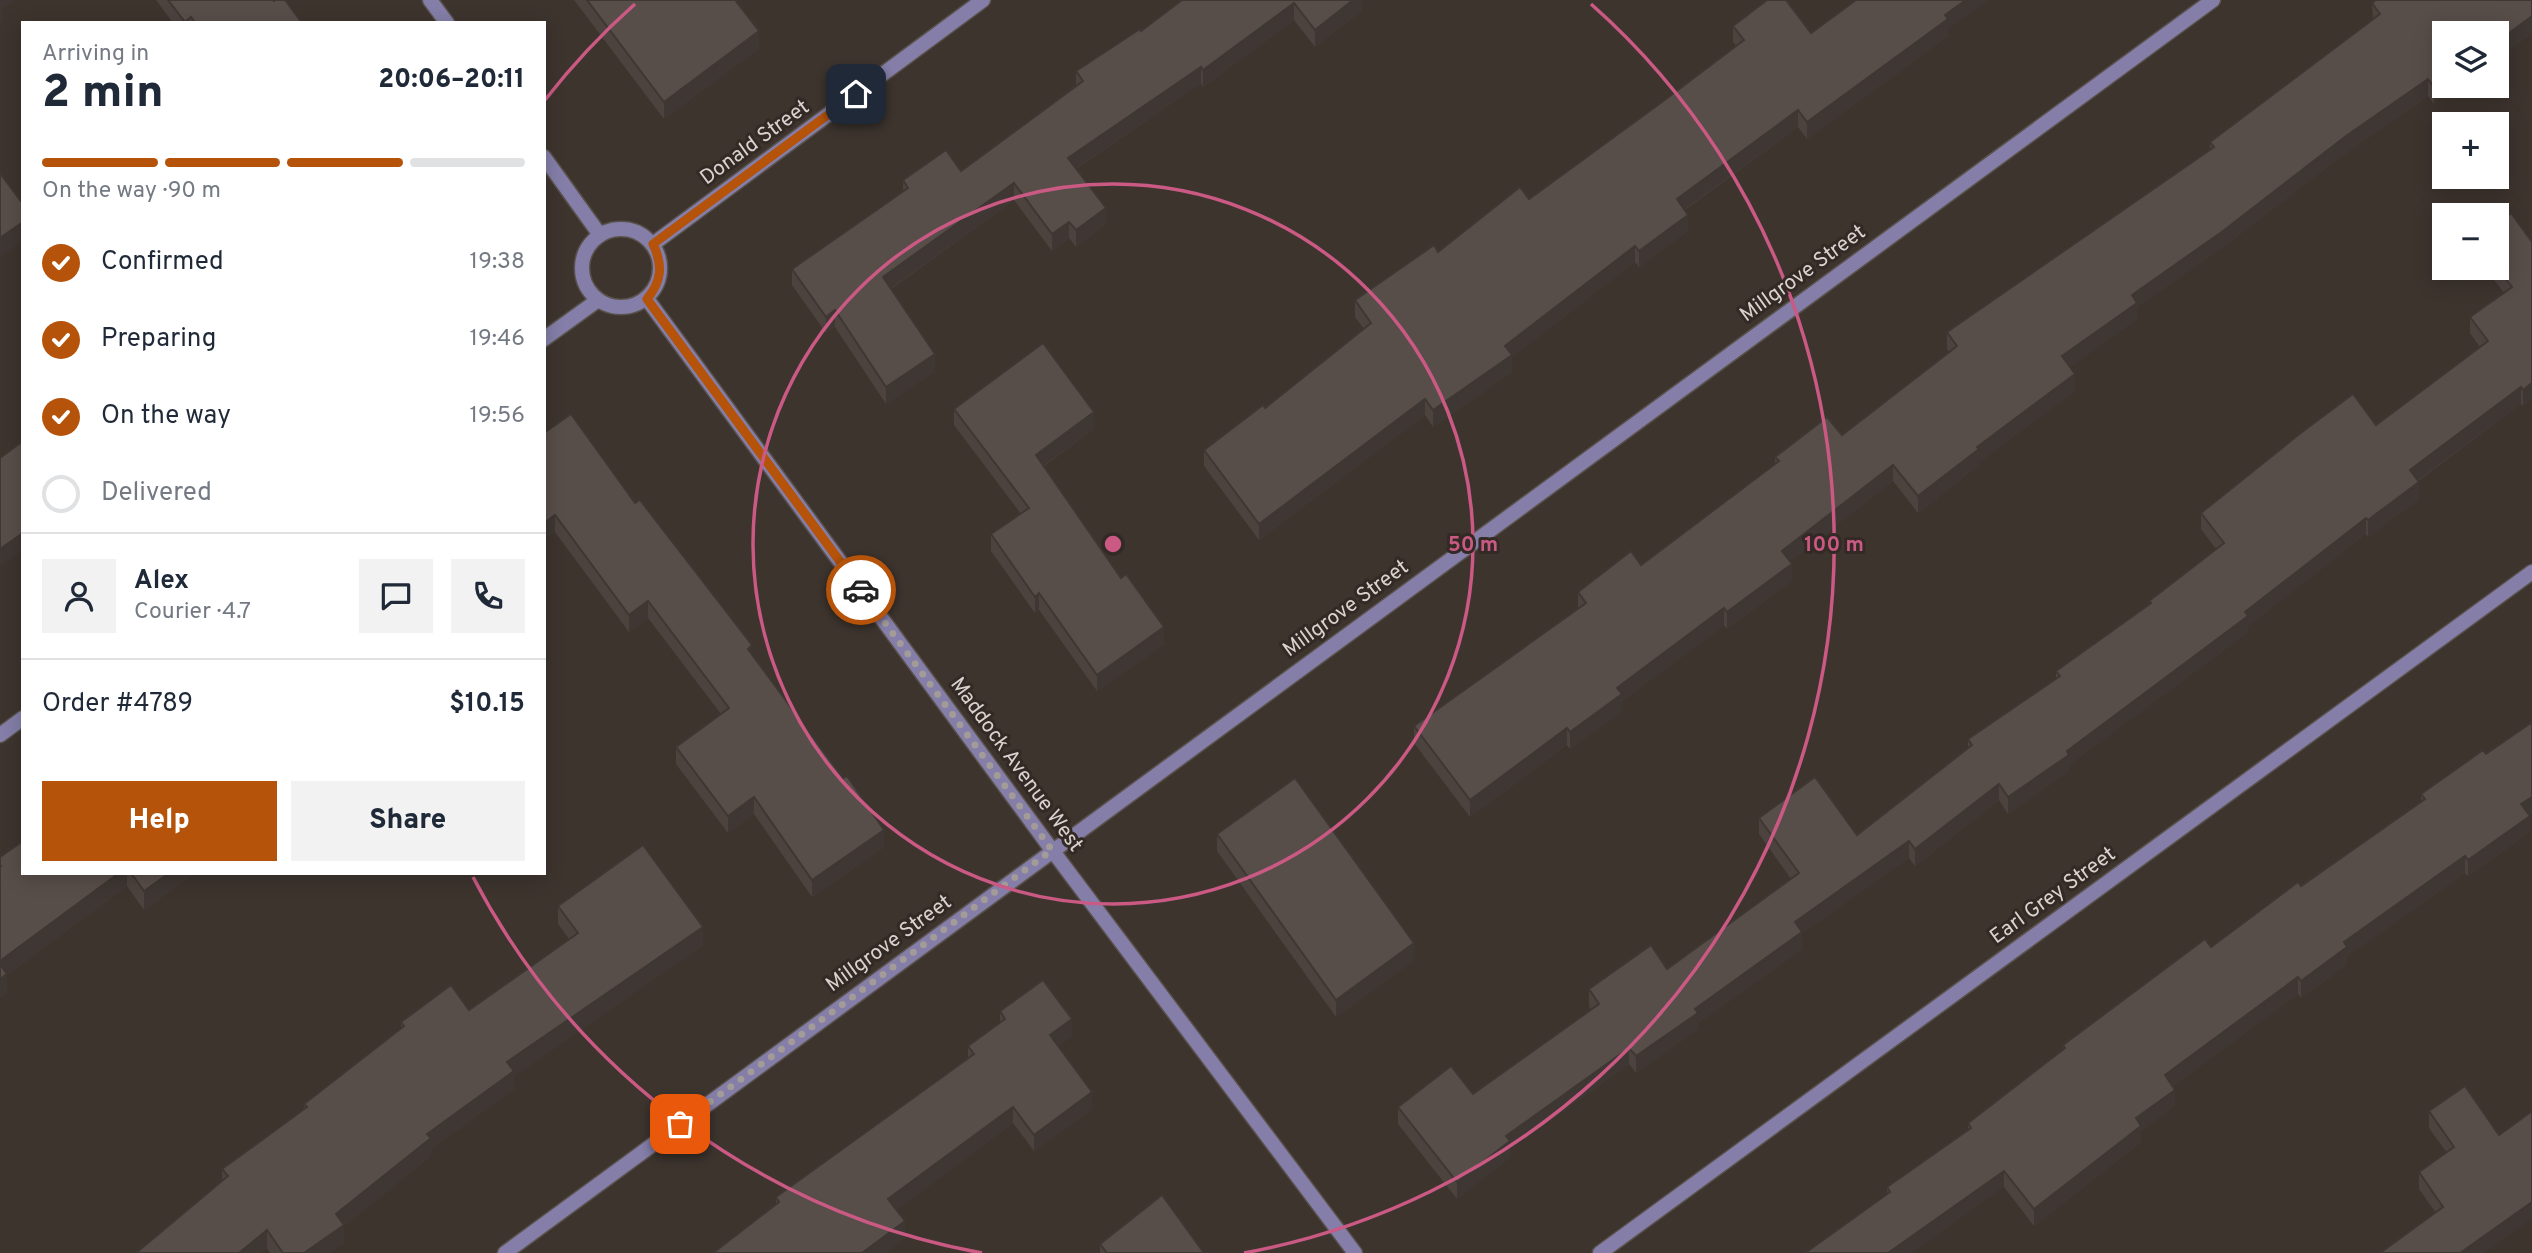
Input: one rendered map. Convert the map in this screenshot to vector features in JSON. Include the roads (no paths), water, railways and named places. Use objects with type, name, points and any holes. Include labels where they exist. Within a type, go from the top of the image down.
[{"type":"street","points":[[430,0],[446,21]]},
{"type":"street","name":"Donald Street","points":[[653,244],[983,0]]},
{"type":"street","name":"Millgrove Street","points":[[505,1253],[2213,0]]},
{"type":"street","points":[[546,161],[600,235]]},
{"type":"street","points":[[611,230],[634,231],[653,244],[661,267],[660,278],[647,299],[623,308],[598,300],[589,291],[582,266],[591,243],[600,235],[611,230]]},
{"type":"street","name":"Maddock Avenue West","points":[[647,299],[1052,850],[1355,1253]]},
{"type":"street","points":[[546,338],[598,300]]},
{"type":"street","name":"Earl Grey Street","points":[[1600,1253],[2532,572]]},
{"type":"street","points":[[0,735],[21,719]]}]
